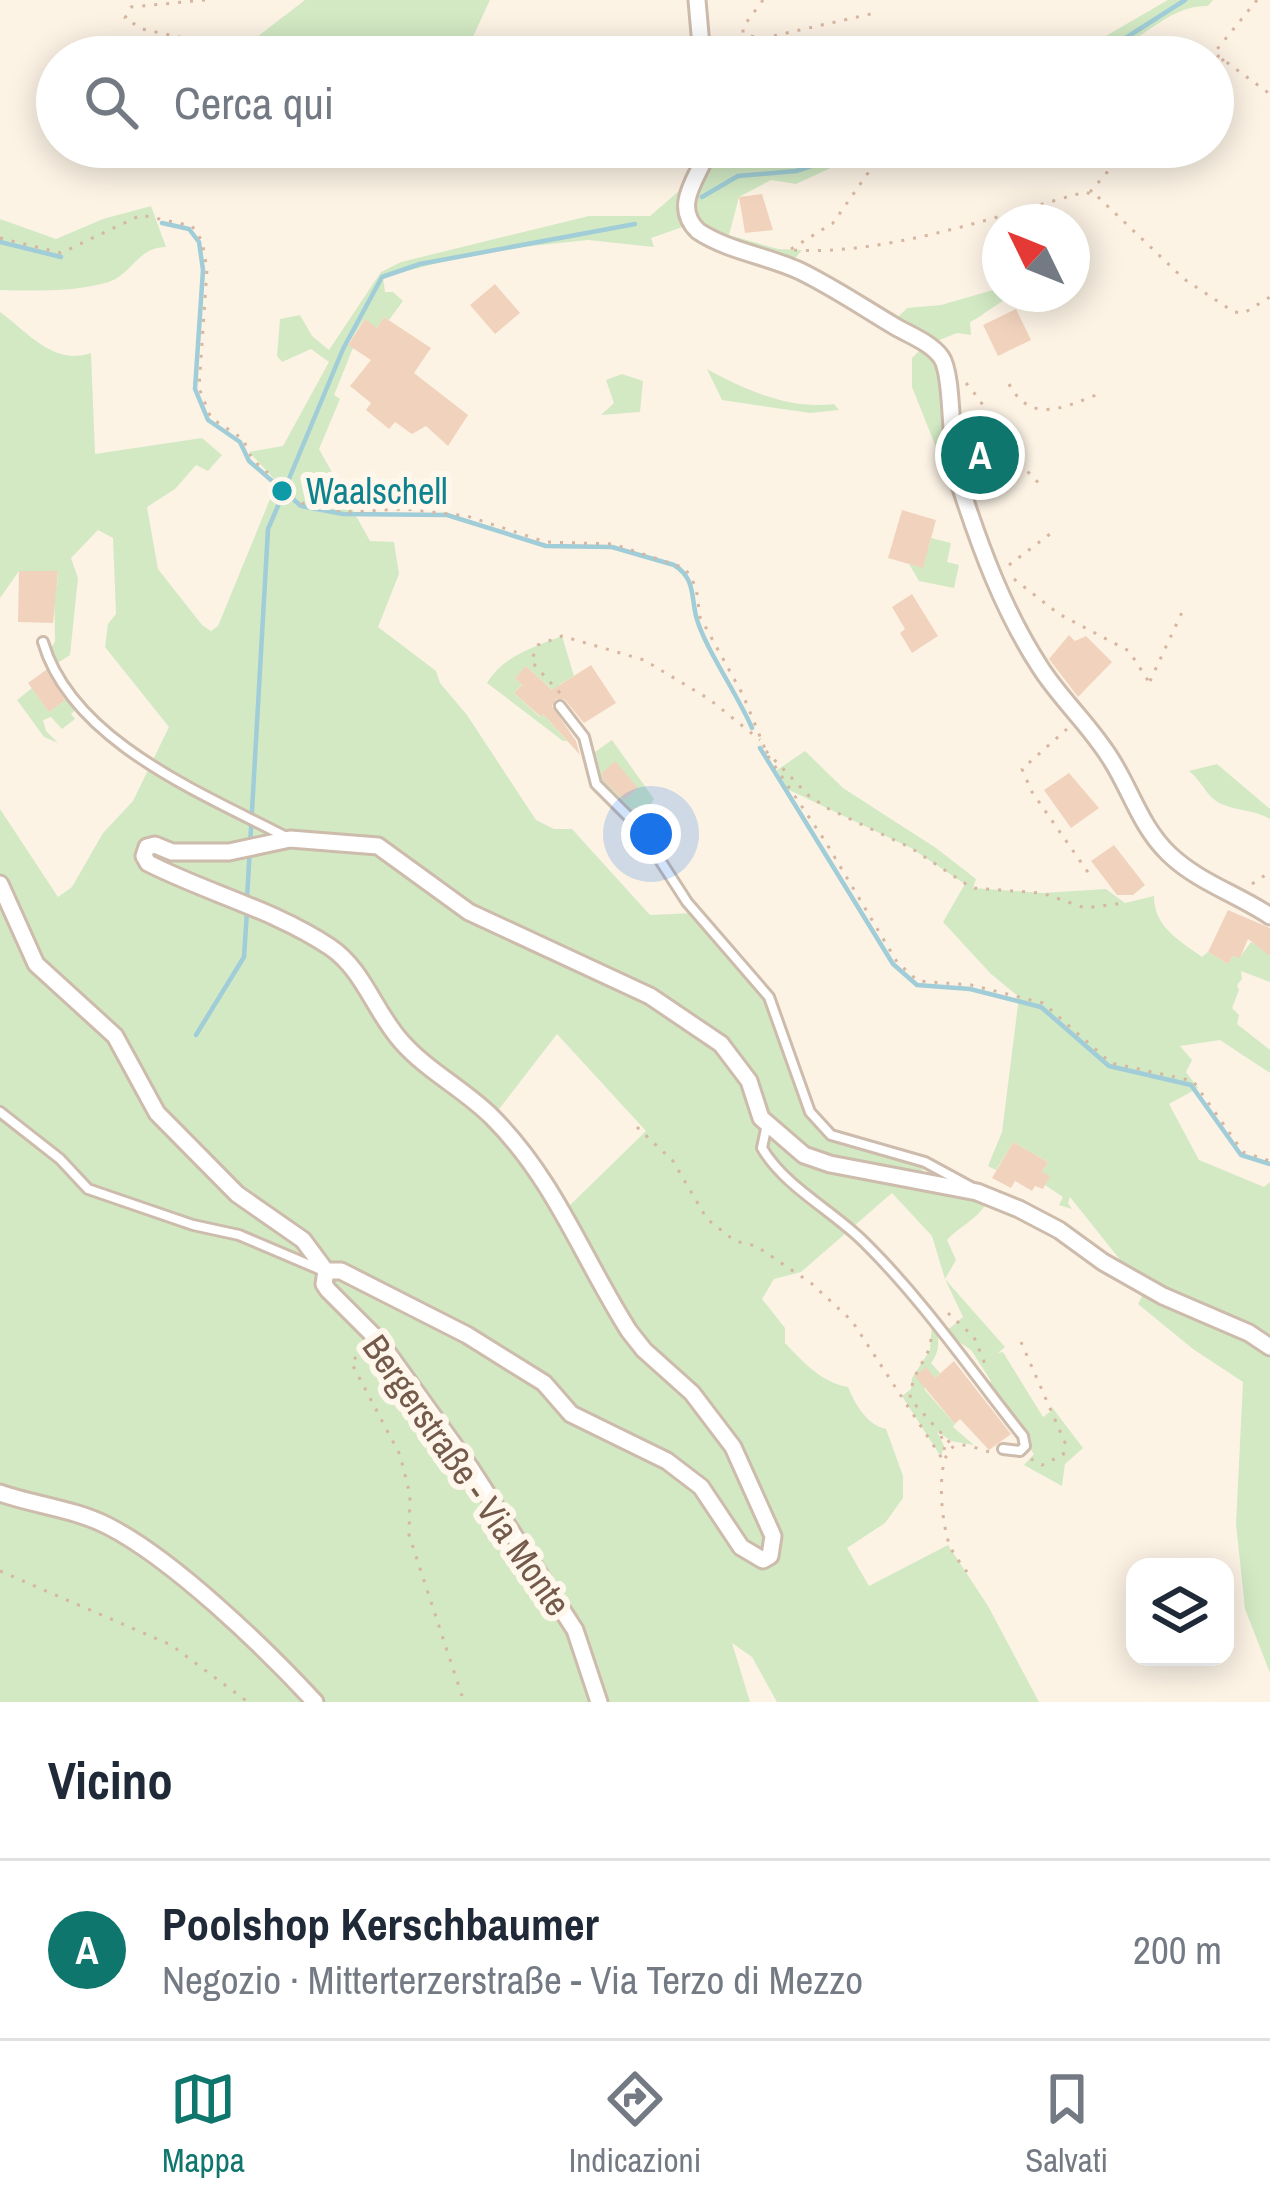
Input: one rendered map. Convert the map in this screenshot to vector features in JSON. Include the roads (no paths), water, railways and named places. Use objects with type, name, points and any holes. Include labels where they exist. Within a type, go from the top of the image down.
[{"type":"street","points":[[697,0],[700,36]]},
{"type":"street","points":[[700,168],[685,206],[698,231],[800,271],[944,360],[954,463],[1004,605],[1042,670],[1084,719],[1150,832],[1190,872],[1234,892],[1270,916]]},
{"type":"street","points":[[326,1271],[341,1271],[467,1335],[544,1383],[571,1414],[668,1461],[701,1487],[749,1555],[763,1560],[770,1556],[773,1536],[733,1447],[692,1393],[628,1331],[554,1193],[492,1118],[413,1055],[348,962],[334,950],[286,922],[148,863],[147,847],[155,845],[172,853],[229,852],[290,839],[377,846],[469,912],[650,996],[721,1044],[741,1068],[767,1123],[804,1155],[977,1192],[1039,1218],[1163,1296],[1249,1333],[1270,1347]]},
{"type":"street","name":"Bergerstraße - Via Monte","points":[[0,884],[36,964],[115,1036],[158,1113],[237,1194],[303,1240],[326,1271],[328,1290],[379,1341],[471,1469],[575,1630],[599,1702]]},
{"type":"street","points":[[0,1492],[102,1523],[137,1542],[315,1702]]},
{"type":"lane","points":[[43,642],[57,675],[101,728],[172,777],[290,839]]},
{"type":"lane","points":[[560,706],[584,737],[596,784],[638,826],[687,902],[769,998],[819,1126],[830,1135],[926,1162],[977,1192]]},
{"type":"lane","points":[[0,1112],[60,1159],[88,1189],[193,1225],[239,1235],[326,1271]]},
{"type":"lane","points":[[767,1123],[762,1148],[776,1168],[862,1240],[1023,1436],[1025,1446],[1020,1451],[1004,1449]]},
{"type":"waterway","points":[[1129,36],[1185,0]]},
{"type":"waterway","points":[[702,197],[738,176],[805,168]]},
{"type":"waterway","points":[[162,223],[189,229],[199,242],[203,270],[195,389],[208,420],[240,442],[249,461],[301,506],[343,514],[447,515],[546,546],[612,547],[674,565],[689,581],[700,628],[752,728]]},
{"type":"waterway","points":[[286,486],[343,349],[382,277],[420,264],[635,224]]},
{"type":"waterway","points":[[0,242],[61,257]]},
{"type":"waterway","points":[[247,899],[268,529],[281,499]]},
{"type":"waterway","points":[[760,748],[893,964],[917,985],[970,989],[1041,1007],[1109,1066],[1191,1085],[1241,1155],[1270,1164]]},
{"type":"waterway","points":[[196,1035],[244,957],[247,911]]},
{"type":"place","name":"Poolshop Kerschbaumer","points":[[980,455]]},
{"type":"place","name":"Waalschell","points":[[282,491]]}]
